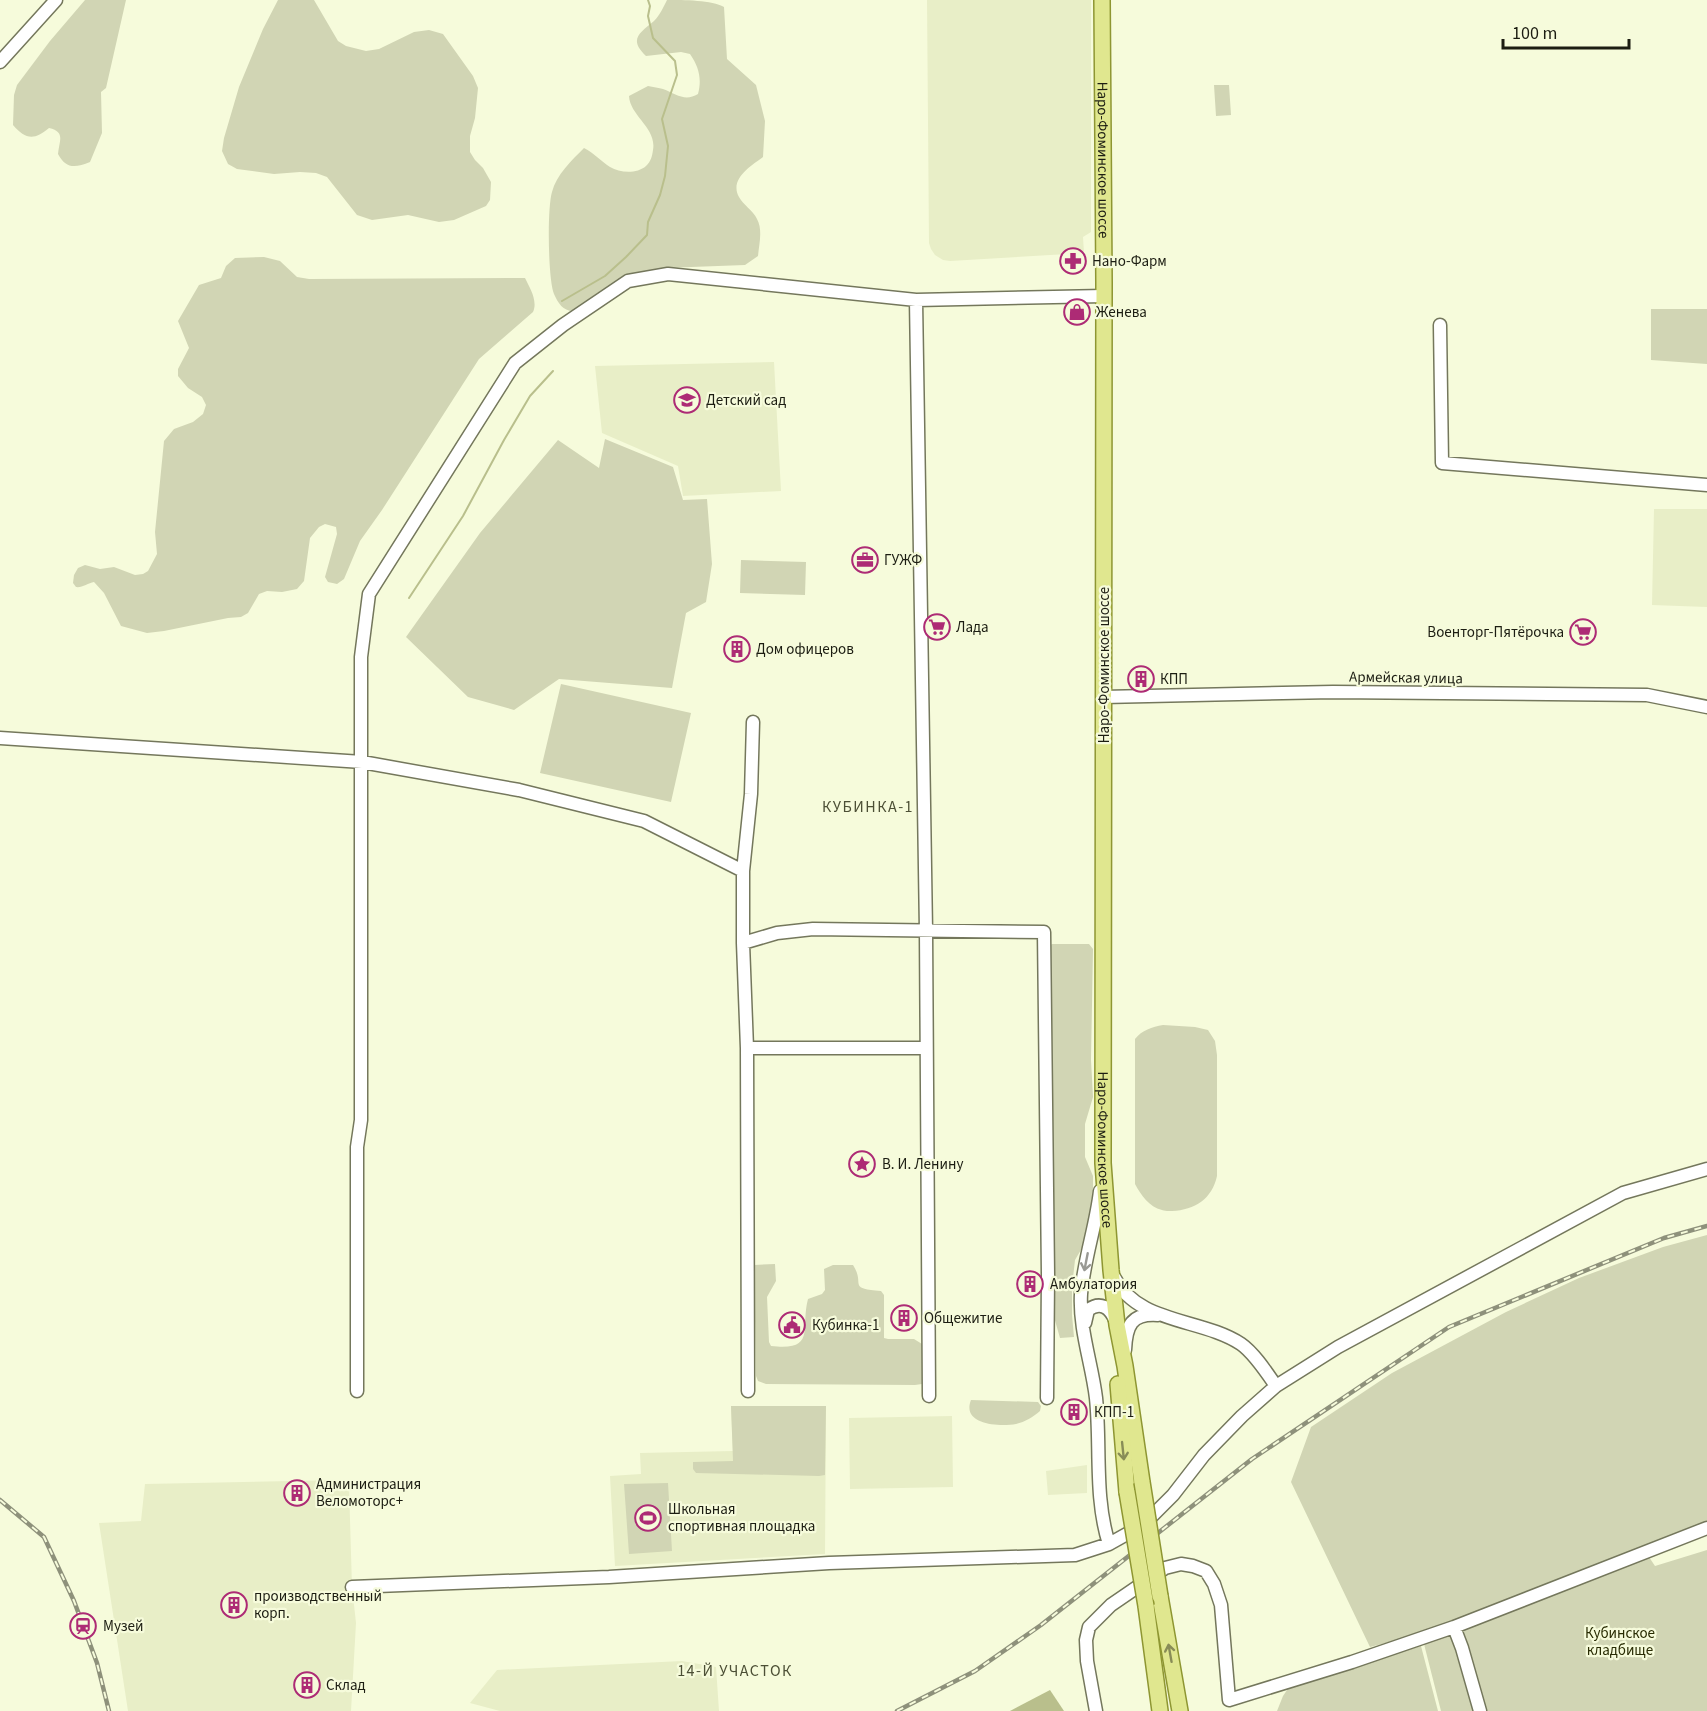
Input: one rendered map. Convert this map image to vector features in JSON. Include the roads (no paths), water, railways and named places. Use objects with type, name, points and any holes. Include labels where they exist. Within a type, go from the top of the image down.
[{"type":"main road","name":"Наро-Фоминское шоссе","points":[[1102,0],[1103,1163],[1117,1327],[1119,1412],[1127,1492],[1146,1606],[1160,1711]]},
{"type":"main road","name":"Наро-Фоминское шоссе","points":[[1117,1327],[1180,1711]]},
{"type":"street","points":[[0,62],[56,0]]},
{"type":"street","points":[[357,1391],[357,1147],[361,1120],[361,657],[369,594],[515,363],[563,325],[628,281],[668,274],[916,300],[1104,296]]},
{"type":"street","points":[[916,300],[926,931],[929,1396]]},
{"type":"street","points":[[1440,325],[1442,463],[1707,485]]},
{"type":"street","name":"Армейская улица","points":[[1103,697],[1333,692],[1647,695],[1707,707]]},
{"type":"street","points":[[748,1391],[747,1048],[743,871],[751,794],[753,722]]},
{"type":"street","points":[[0,738],[362,762],[519,790],[644,821],[743,871]]},
{"type":"street","points":[[744,943],[777,933],[813,929],[1044,932],[1047,1398]]},
{"type":"street","points":[[747,1048],[926,1048]]},
{"type":"street","points":[[1103,1163],[1098,1210],[1086,1261],[1080,1314],[1096,1400],[1102,1516],[1109,1544]]},
{"type":"street","points":[[352,1587],[609,1577],[829,1563],[1075,1555],[1109,1544],[1134,1530],[1152,1516],[1173,1495],[1204,1455],[1242,1416],[1276,1386],[1338,1347],[1623,1193],[1707,1169]]},
{"type":"street","points":[[1111,1270],[1120,1289],[1137,1303],[1164,1316],[1211,1330],[1242,1344],[1276,1386]]},
{"type":"street","points":[[1084,1333],[1088,1310],[1099,1305],[1107,1307],[1112,1312],[1117,1327]]},
{"type":"street","points":[[1125,1366],[1125,1336],[1129,1324],[1143,1315],[1164,1316]]},
{"type":"street","points":[[1096,1711],[1087,1660],[1086,1640],[1089,1627],[1110,1605],[1165,1568],[1180,1564],[1194,1566],[1206,1571],[1214,1584],[1221,1605],[1229,1700],[1352,1662],[1454,1627],[1707,1528]]},
{"type":"street","points":[[1454,1627],[1480,1711]]},
{"type":"waterway","points":[[562,301],[605,276],[647,235],[648,222],[660,195],[665,176],[668,146],[662,119],[677,75],[675,61],[653,38],[648,16],[650,6],[648,0]]},
{"type":"waterway","points":[[409,598],[463,516],[530,396],[553,371]]},
{"type":"railway","points":[[897,1711],[975,1671],[1041,1625],[1252,1459],[1449,1327],[1664,1238],[1707,1226]]},
{"type":"railway","points":[[0,1500],[44,1537],[74,1601],[97,1663],[109,1711]]},
{"type":"place","name":"Нано-Фарм","points":[[1073,261]]},
{"type":"place","name":"Женева","points":[[1077,312]]},
{"type":"place","name":"Детский сад","points":[[687,400]]},
{"type":"place","name":"ГУЖФ","points":[[865,560]]},
{"type":"place","name":"Лада","points":[[937,627]]},
{"type":"place","name":"Военторг-Пятёрочка","points":[[1583,632]]},
{"type":"place","name":"Дом офицеров","points":[[737,649]]},
{"type":"place","name":"КПП","points":[[1141,679]]},
{"type":"place","name":"В. И. Ленину","points":[[862,1164]]},
{"type":"place","name":"Амбулатория","points":[[1030,1284]]},
{"type":"place","name":"Общежитие","points":[[904,1318]]},
{"type":"place","name":"Кубинка-1","points":[[792,1325]]},
{"type":"place","name":"КПП-1","points":[[1074,1412]]},
{"type":"place","name":"Администрация Веломоторс+","points":[[297,1493]]},
{"type":"place","name":"Школьная спортивная площадка","points":[[648,1518]]},
{"type":"place","name":"производственный корп.","points":[[234,1605]]},
{"type":"place","name":"Музей","points":[[83,1626]]},
{"type":"place","name":"Склад","points":[[307,1685]]},
{"type":"district","name":"КУБИНКА-1","points":[[868,807]]},
{"type":"district","name":"14-Й УЧАСТОК","points":[[735,1671]]},
{"type":"park label","name":"Кубинское кладбище","points":[[1620,1642]]}]
